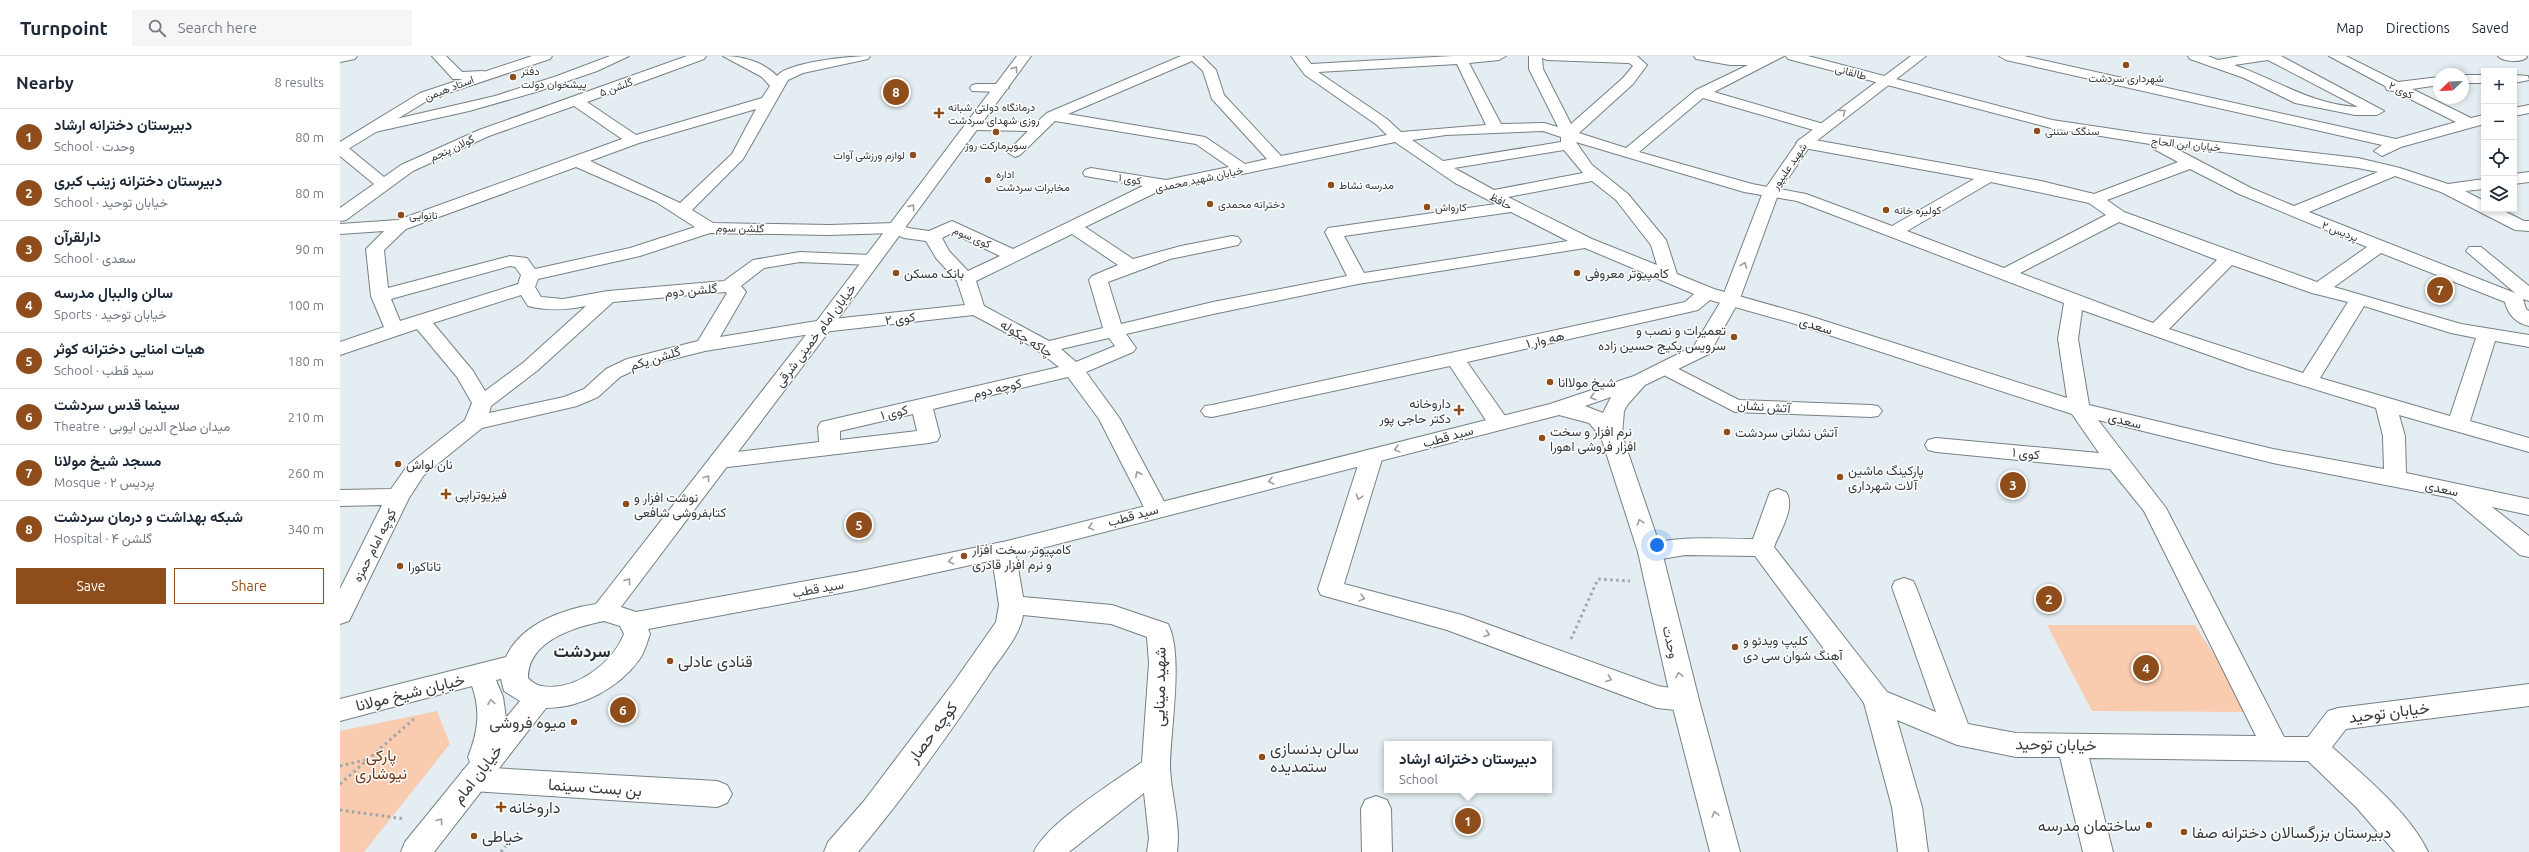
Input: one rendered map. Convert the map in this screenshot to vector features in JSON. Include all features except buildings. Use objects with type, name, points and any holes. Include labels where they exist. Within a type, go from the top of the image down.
[{"type":"street","points":[[340,58],[350,56]]},
{"type":"street","points":[[439,56],[458,76],[483,75]]},
{"type":"street","name":"استاد هیمن","points":[[340,148],[375,128],[425,96],[483,75],[545,56]]},
{"type":"street","points":[[375,128],[471,108],[589,70],[622,56]]},
{"type":"street","name":"گلشن ۵","points":[[576,101],[699,56]]},
{"type":"street","points":[[730,56],[767,74],[776,85]]},
{"type":"street","points":[[681,211],[738,156],[776,85],[791,72],[863,56]]},
{"type":"street","name":"خیابان امام خمینی شرقی","points":[[604,612],[823,326],[871,260],[974,126],[1024,56]]},
{"type":"street","points":[[1014,152],[1052,116],[1170,60],[1193,56],[1210,70],[1217,96],[1277,161]]},
{"type":"street","points":[[1302,62],[1405,64],[1499,56]]},
{"type":"street","points":[[1536,56],[1534,58],[1536,69],[1569,139],[1586,168],[1597,175],[1622,197],[1660,244],[1669,276]]},
{"type":"street","points":[[1440,166],[1569,139],[1628,81],[1640,65],[1631,57],[1547,56]]},
{"type":"street","points":[[1701,56],[1730,61],[1771,59]]},
{"type":"street","name":"طالقانی","points":[[1793,56],[1885,81]]},
{"type":"street","name":"شهید علیپور","points":[[1635,382],[1702,350],[1730,301],[1771,192],[1804,143],[1919,56]]},
{"type":"street","points":[[2006,56],[2396,144]]},
{"type":"street","points":[[2195,56],[2249,75],[2300,100],[2355,111],[2377,111],[2271,56]]},
{"type":"street","points":[[2217,64],[2268,56]]},
{"type":"street","name":"کوی ۲","points":[[2336,56],[2392,86],[2467,122]]},
{"type":"street","points":[[2505,56],[2520,57]]},
{"type":"street","points":[[1461,59],[1495,128]]},
{"type":"street","points":[[1628,154],[1701,94],[1771,59]]},
{"type":"street","name":"حافظ","points":[[1302,62],[1382,122],[1398,138],[1440,166],[1490,196],[1586,244],[1669,276],[1707,294],[1730,301]]},
{"type":"street","points":[[2469,78],[2481,79]]},
{"type":"street","name":"خیابان ابن الحاج","points":[[1885,81],[2051,124],[2146,139],[2358,163],[2394,171],[2447,189],[2481,206]]},
{"type":"street","points":[[2392,86],[2433,82]]},
{"type":"street","points":[[977,88],[1002,88]]},
{"type":"street","points":[[1701,94],[1822,128]]},
{"type":"street","name":"گلشن ۵","points":[[576,101],[634,140]]},
{"type":"street","name":"گولان پنجم","points":[[342,224],[383,184],[407,168],[484,133],[576,101]]},
{"type":"street","points":[[342,224],[400,225],[634,140],[767,101]]},
{"type":"street","points":[[2517,111],[2529,109]]},
{"type":"street","points":[[1052,116],[1200,140],[1242,170]]},
{"type":"street","points":[[2358,163],[2396,144],[2467,122],[2481,120]]},
{"type":"street","points":[[974,126],[1041,127]]},
{"type":"street","name":"خیابان شهید محمدی","points":[[966,279],[1012,255],[1152,188],[1242,170],[1277,161],[1398,138],[1446,131],[1544,127],[1569,139],[1628,154],[1750,189],[1800,197],[2003,275],[2156,331],[2255,365],[2529,445]]},
{"type":"street","name":"پردیس ۲","points":[[2146,139],[2245,191],[2294,212],[2379,246],[2524,298]]},
{"type":"street","points":[[1804,143],[2041,186],[2095,199],[2118,216],[2229,258],[2319,289],[2359,298],[2458,329],[2529,341]]},
{"type":"street","points":[[340,148],[383,184]]},
{"type":"street","name":"گلشن سوم","points":[[576,161],[662,199],[709,228],[829,230],[896,228],[904,232],[932,236]]},
{"type":"street","points":[[2095,199],[2191,163]]},
{"type":"street","points":[[2294,212],[2394,171]]},
{"type":"street","name":"کوی ۱","points":[[1091,173],[1169,185]]},
{"type":"street","points":[[1490,196],[1597,175]]},
{"type":"street","points":[[1893,232],[1988,177]]},
{"type":"street","points":[[2517,179],[2529,177]]},
{"type":"street","points":[[2447,189],[2481,184]]},
{"type":"street","points":[[1358,279],[1334,232],[1511,207]]},
{"type":"street","points":[[2493,212],[2521,226],[2529,226]]},
{"type":"street","points":[[2003,275],[2118,216]]},
{"type":"street","points":[[342,224],[375,249],[380,296],[394,329]]},
{"type":"street","points":[[375,249],[400,225]]},
{"type":"street","name":"کوی سوم","points":[[932,236],[952,226],[1012,255]]},
{"type":"street","points":[[1072,226],[1130,265]]},
{"type":"street","points":[[340,349],[394,329],[422,322],[528,281],[619,256],[709,228]]},
{"type":"street","points":[[932,236],[942,254],[966,279],[976,308]]},
{"type":"street","points":[[1114,332],[1098,280],[1130,265],[1173,252],[1232,240]]},
{"type":"street","points":[[1046,348],[1213,308],[1358,279],[1586,244]]},
{"type":"street","points":[[2319,289],[2379,246]]},
{"type":"street","points":[[2475,251],[2524,298],[2517,311],[2529,320]]},
{"type":"street","name":"گلشن دوم","points":[[528,281],[535,302],[541,305],[563,305],[608,297],[729,286],[759,264],[800,257],[871,260]]},
{"type":"street","points":[[2156,331],[2229,258]]},
{"type":"street","points":[[380,296],[510,261],[521,262],[528,281]]},
{"type":"street","points":[[705,345],[737,292],[729,286]]},
{"type":"street","name":"هه وار ۱","points":[[1212,411],[1455,359],[1691,306],[1707,294]]},
{"type":"street","name":"کوچه امام حمزه","points":[[340,614],[398,498],[416,470],[608,297]]},
{"type":"street","points":[[2309,380],[2359,298]]},
{"type":"street","name":"سعدی","points":[[1730,301],[1799,319],[2080,409],[2273,456],[2395,478],[2529,507]]},
{"type":"street","points":[[2074,301],[2068,339],[2080,409],[2117,462],[2154,508],[2276,749]]},
{"type":"street","name":"کوی ۲","points":[[705,345],[823,326],[976,308]]},
{"type":"street","name":"چاکه چکوله","points":[[976,308],[1046,348],[1073,370],[1087,386],[1124,444],[1156,509]]},
{"type":"street","points":[[422,322],[466,375],[479,413]]},
{"type":"street","name":"کوچه دوم","points":[[922,406],[1073,370],[1126,348],[1114,332]]},
{"type":"street","points":[[2458,425],[2487,334]]},
{"type":"street","name":"گلشن یکم","points":[[479,413],[570,402],[591,393],[613,373],[634,363],[705,345]]},
{"type":"street","points":[[1455,359],[1493,415]]},
{"type":"street","name":"آتش نشان","points":[[1665,368],[1735,406],[1871,411]]},
{"type":"street","points":[[1611,434],[1614,409],[1619,397],[1635,382]]},
{"type":"street","name":"سید قطب","points":[[633,622],[856,581],[1003,550],[1156,509],[1372,456],[1493,415],[1557,409],[1635,382]]},
{"type":"street","points":[[1712,393],[1719,417]]},
{"type":"street","points":[[2385,404],[2394,436],[2395,478]]},
{"type":"street","name":"کوی ۱","points":[[720,460],[830,448],[929,436],[922,406],[829,427],[830,448]]},
{"type":"street","points":[[1557,409],[1581,412],[1596,418],[1611,434]]},
{"type":"street","name":"وحدت","points":[[1611,434],[1650,552],[1685,700],[1725,852]]},
{"type":"street","name":"کوی ۱","points":[[1936,445],[2117,462]]},
{"type":"street","points":[[1372,456],[1330,589],[1453,622],[1657,697],[1685,700]]},
{"type":"street","points":[[2460,493],[2529,549]]},
{"type":"street","points":[[1762,548],[1778,507],[1778,497]]},
{"type":"street","points":[[341,499],[398,498]]},
{"type":"street","points":[[1650,552],[1685,547],[1762,548]]},
{"type":"street","points":[[1762,548],[1796,590],[1877,700],[1907,807],[1913,852]]},
{"type":"street","points":[[1003,550],[1012,605]]},
{"type":"street","points":[[1904,587],[1957,732]]},
{"type":"street","name":"شهید مینایی","points":[[1012,605],[1112,615],[1159,631],[1162,664],[1156,768],[1164,838],[1162,852]]},
{"type":"street","name":"کوچه حصار","points":[[839,852],[875,810],[964,690],[1008,624],[1012,605]]},
{"type":"street","points":[[604,612],[616,613],[633,622],[638,630],[637,640],[632,652],[618,668],[592,685],[556,697],[539,697],[528,694],[516,686],[512,674],[514,665],[535,639],[551,628],[574,618],[604,612]]},
{"type":"street","name":"خیابان شیخ مولانا","points":[[340,710],[514,665]]},
{"type":"street","points":[[473,779],[492,732],[489,693],[480,675]]},
{"type":"street","name":"خیابان توحید","points":[[1877,700],[1957,732],[2016,745],[2071,744],[2315,749],[2338,719],[2529,695]]},
{"type":"street","name":"خیابان امام","points":[[416,852],[539,697]]},
{"type":"street","points":[[2071,744],[2098,852]]},
{"type":"street","points":[[2315,749],[2358,789],[2402,836],[2414,852]]},
{"type":"street","points":[[1050,852],[1062,838],[1156,768]]},
{"type":"street","name":"بن بست سینما","points":[[473,779],[717,794]]},
{"type":"street","points":[[1376,809],[1377,852]]},
{"type":"path","points":[[1561,662],[1598,579],[1657,582]]},
{"type":"path","points":[[340,784],[414,720]]},
{"type":"path","points":[[340,766],[369,759]]},
{"type":"path","points":[[340,810],[438,823]]},
{"type":"path","points":[[501,852],[512,838]]},
{"type":"green space","points":[[2047,625],[2195,625],[2251,712],[2092,711]]},
{"type":"green space","name":"پارکی نیوشاری","points":[[437,711],[450,744],[364,852],[340,852],[340,731]]},
{"type":"place","name":"شهرداری سردشت","points":[[2126,65]]},
{"type":"place","name":"دفتر پیشخوان دولت","points":[[513,77]]},
{"type":"place","name":"شبکه بهداشت و درمان سردشت","points":[[896,92]]},
{"type":"place","name":"درمانگاه دولتی شبانه روزی شهدای سردشت","points":[[939,113]]},
{"type":"place","name":"سنگک سنتی","points":[[2037,131]]},
{"type":"place","name":"سوپرمارکت روژ","points":[[996,132]]},
{"type":"place","name":"لوازم ورزشی آوات","points":[[913,155]]},
{"type":"place","name":"اداره مخابرات سردشت","points":[[988,180]]},
{"type":"place","name":"مدرسه نشاط","points":[[1331,185]]},
{"type":"place","name":"دخترانه محمدی","points":[[1210,204]]},
{"type":"place","name":"کارواش","points":[[1427,207]]},
{"type":"place","name":"کولیره خانه","points":[[1886,210]]},
{"type":"place","name":"نانوایی","points":[[401,215]]},
{"type":"place","name":"بانک مسکن","points":[[896,273]]},
{"type":"place","name":"کامپیوتر معروفی","points":[[1577,273]]},
{"type":"place","name":"مسجد شیخ مولانا","points":[[2440,290]]},
{"type":"place","name":"تعمیرات و نصب و سرویس پکیج حسین زاده","points":[[1734,337]]},
{"type":"place","name":"شیخ مولاانا","points":[[1550,382]]},
{"type":"place","name":"داروخانه دکتر حاجی پور","points":[[1459,410]]},
{"type":"place","name":"آتش نشانی سردشت","points":[[1727,432]]},
{"type":"place","name":"نرم افزار و سخت افزار فروشی اهورا","points":[[1542,438]]},
{"type":"place","name":"نان لواش","points":[[398,464]]},
{"type":"place","name":"پارکینگ ماشین آلات شهرداری","points":[[1840,477]]},
{"type":"place","name":"دارلقرآن","points":[[2013,485]]},
{"type":"place","name":"فیزیوتراپی","points":[[446,494]]},
{"type":"place","name":"نوشت افزار و کتابفروشی شافعی","points":[[626,504]]},
{"type":"place","name":"هیات امنایی دخترانه کوثر","points":[[859,525]]},
{"type":"place","name":"کامپیوتر سخت افزار و نرم افزار قادری","points":[[964,556]]},
{"type":"place","name":"تاناکورا","points":[[400,566]]},
{"type":"place","name":"دبیرستان دخترانه زینب کبری","points":[[2049,599]]},
{"type":"place","name":"کلیپ ویدئو و آهنگ شوان سی دی","points":[[1735,647]]},
{"type":"place","name":"قنادی عادلی","points":[[670,661]]},
{"type":"place","name":"سالن والببال مدرسه","points":[[2146,668]]},
{"type":"place","name":"سینما قدس سردشت","points":[[623,710]]},
{"type":"place","name":"میوه فروشی","points":[[574,722]]},
{"type":"place","name":"سالن بدنسازی ستمدیده","points":[[1262,757]]},
{"type":"place","name":"داروخانه","points":[[501,807]]},
{"type":"place","name":"دبیرستان دخترانه ارشاد","points":[[1468,821]]},
{"type":"place","name":"ساختمان مدرسه","points":[[2149,825]]},
{"type":"place","name":"دبیرستان بزرگسالان دخترانه صفا","points":[[2184,832]]},
{"type":"place","name":"خیاطی","points":[[474,836]]},
{"type":"district","name":"سردشت","points":[[582,650]]}]
